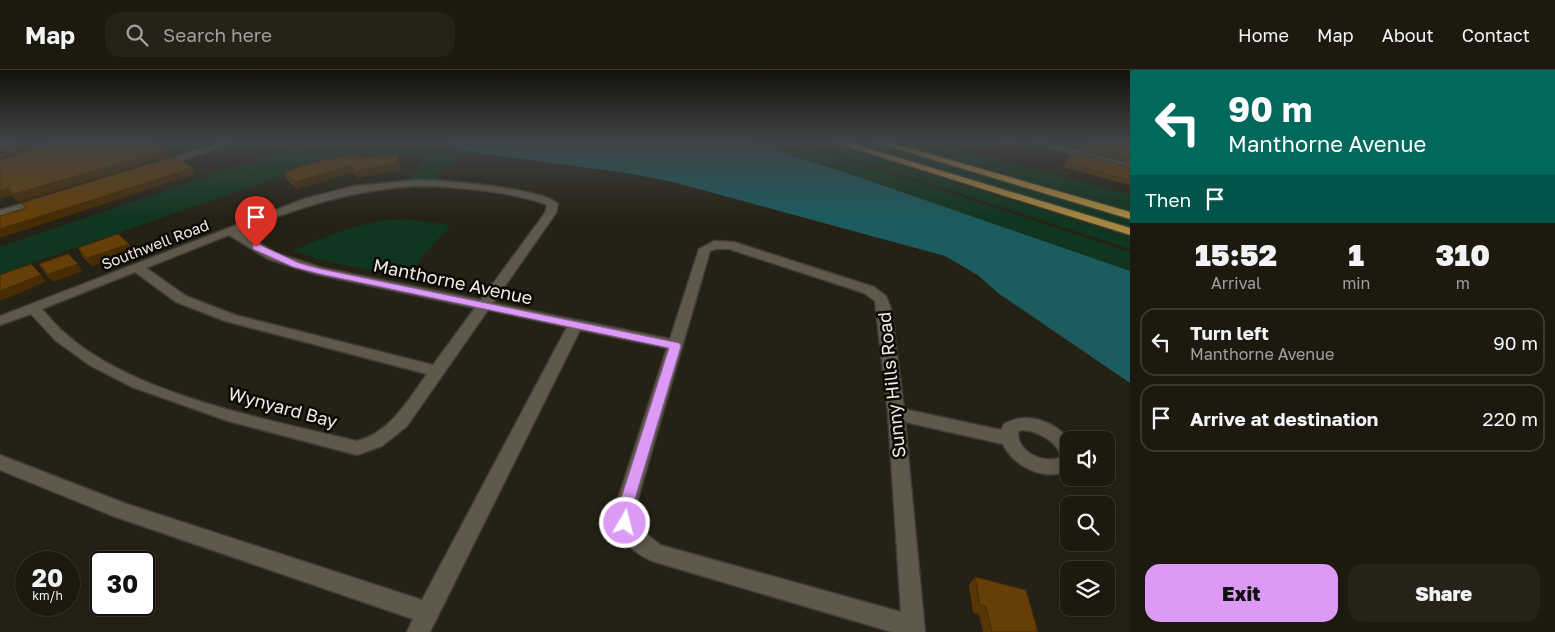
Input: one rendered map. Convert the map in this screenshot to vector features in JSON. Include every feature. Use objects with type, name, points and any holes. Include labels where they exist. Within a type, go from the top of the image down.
[{"type":"main road","points":[[920,167],[1130,232]]},
{"type":"main road","points":[[965,167],[1130,216]]},
{"type":"street","name":"Southwell Road","points":[[0,321],[320,196],[388,184],[418,183],[447,185],[547,200],[553,204],[550,213],[483,306]]},
{"type":"street","points":[[0,214],[56,196]]},
{"type":"street","name":"Manthorne Avenue","points":[[231,231],[272,256],[296,265],[675,346]]},
{"type":"street","name":"Sunny Hills Road","points":[[714,245],[730,245],[863,288],[881,299],[884,309],[896,414],[914,630],[655,553],[636,542],[625,523],[626,505],[704,248],[714,245]]},
{"type":"street","points":[[136,267],[181,299],[230,318],[435,371]]},
{"type":"street","name":"Wynyard Bay","points":[[34,309],[65,342],[108,370],[157,392],[357,448],[374,444],[389,434],[401,422],[435,371],[483,306]]},
{"type":"street","points":[[418,632],[575,325]]},
{"type":"street","points":[[896,414],[1007,438],[1017,452],[1039,465],[1056,467],[1060,465]]},
{"type":"street","points":[[1007,438],[1010,429],[1022,424],[1055,436],[1060,441]]},
{"type":"street","points":[[0,462],[120,510],[428,613]]},
{"type":"green space","points":[[236,167],[307,167],[0,274],[0,247]]},
{"type":"green space","points":[[419,167],[448,167],[434,180],[410,180]]},
{"type":"green space","points":[[828,167],[872,167],[1130,252],[1130,271]]},
{"type":"green space","points":[[879,167],[905,167],[1130,237],[1130,249]]},
{"type":"green space","points":[[928,167],[955,167],[1130,219],[1130,229]]},
{"type":"green space","points":[[979,167],[1026,167],[1130,195],[1130,211]]},
{"type":"green space","points":[[406,219],[451,225],[404,277],[326,261],[293,251],[362,225]]},
{"type":"water","points":[[584,167],[828,167],[1130,271],[1130,383],[998,293],[979,276],[945,256],[673,182]]},
{"type":"building","points":[[0,167],[106,167],[14,194],[8,188],[0,191]]},
{"type":"building","points":[[138,167],[193,168],[0,229],[0,216],[26,208],[21,203]]},
{"type":"building","points":[[299,167],[345,167],[295,182],[284,172]]},
{"type":"building","points":[[353,167],[375,167],[354,171]]},
{"type":"building","points":[[1081,167],[1130,167],[1130,180]]},
{"type":"building","points":[[118,234],[129,244],[87,258],[78,248]]},
{"type":"building","points":[[68,254],[78,264],[48,274],[39,264]]},
{"type":"building","points":[[31,264],[41,275],[0,291],[0,275]]},
{"type":"building","points":[[975,577],[1026,590],[1038,632],[992,632],[986,606],[980,605]]},
{"type":"route","points":[[256,247],[272,256],[296,265],[379,285],[675,346],[626,505],[625,523]]}]
